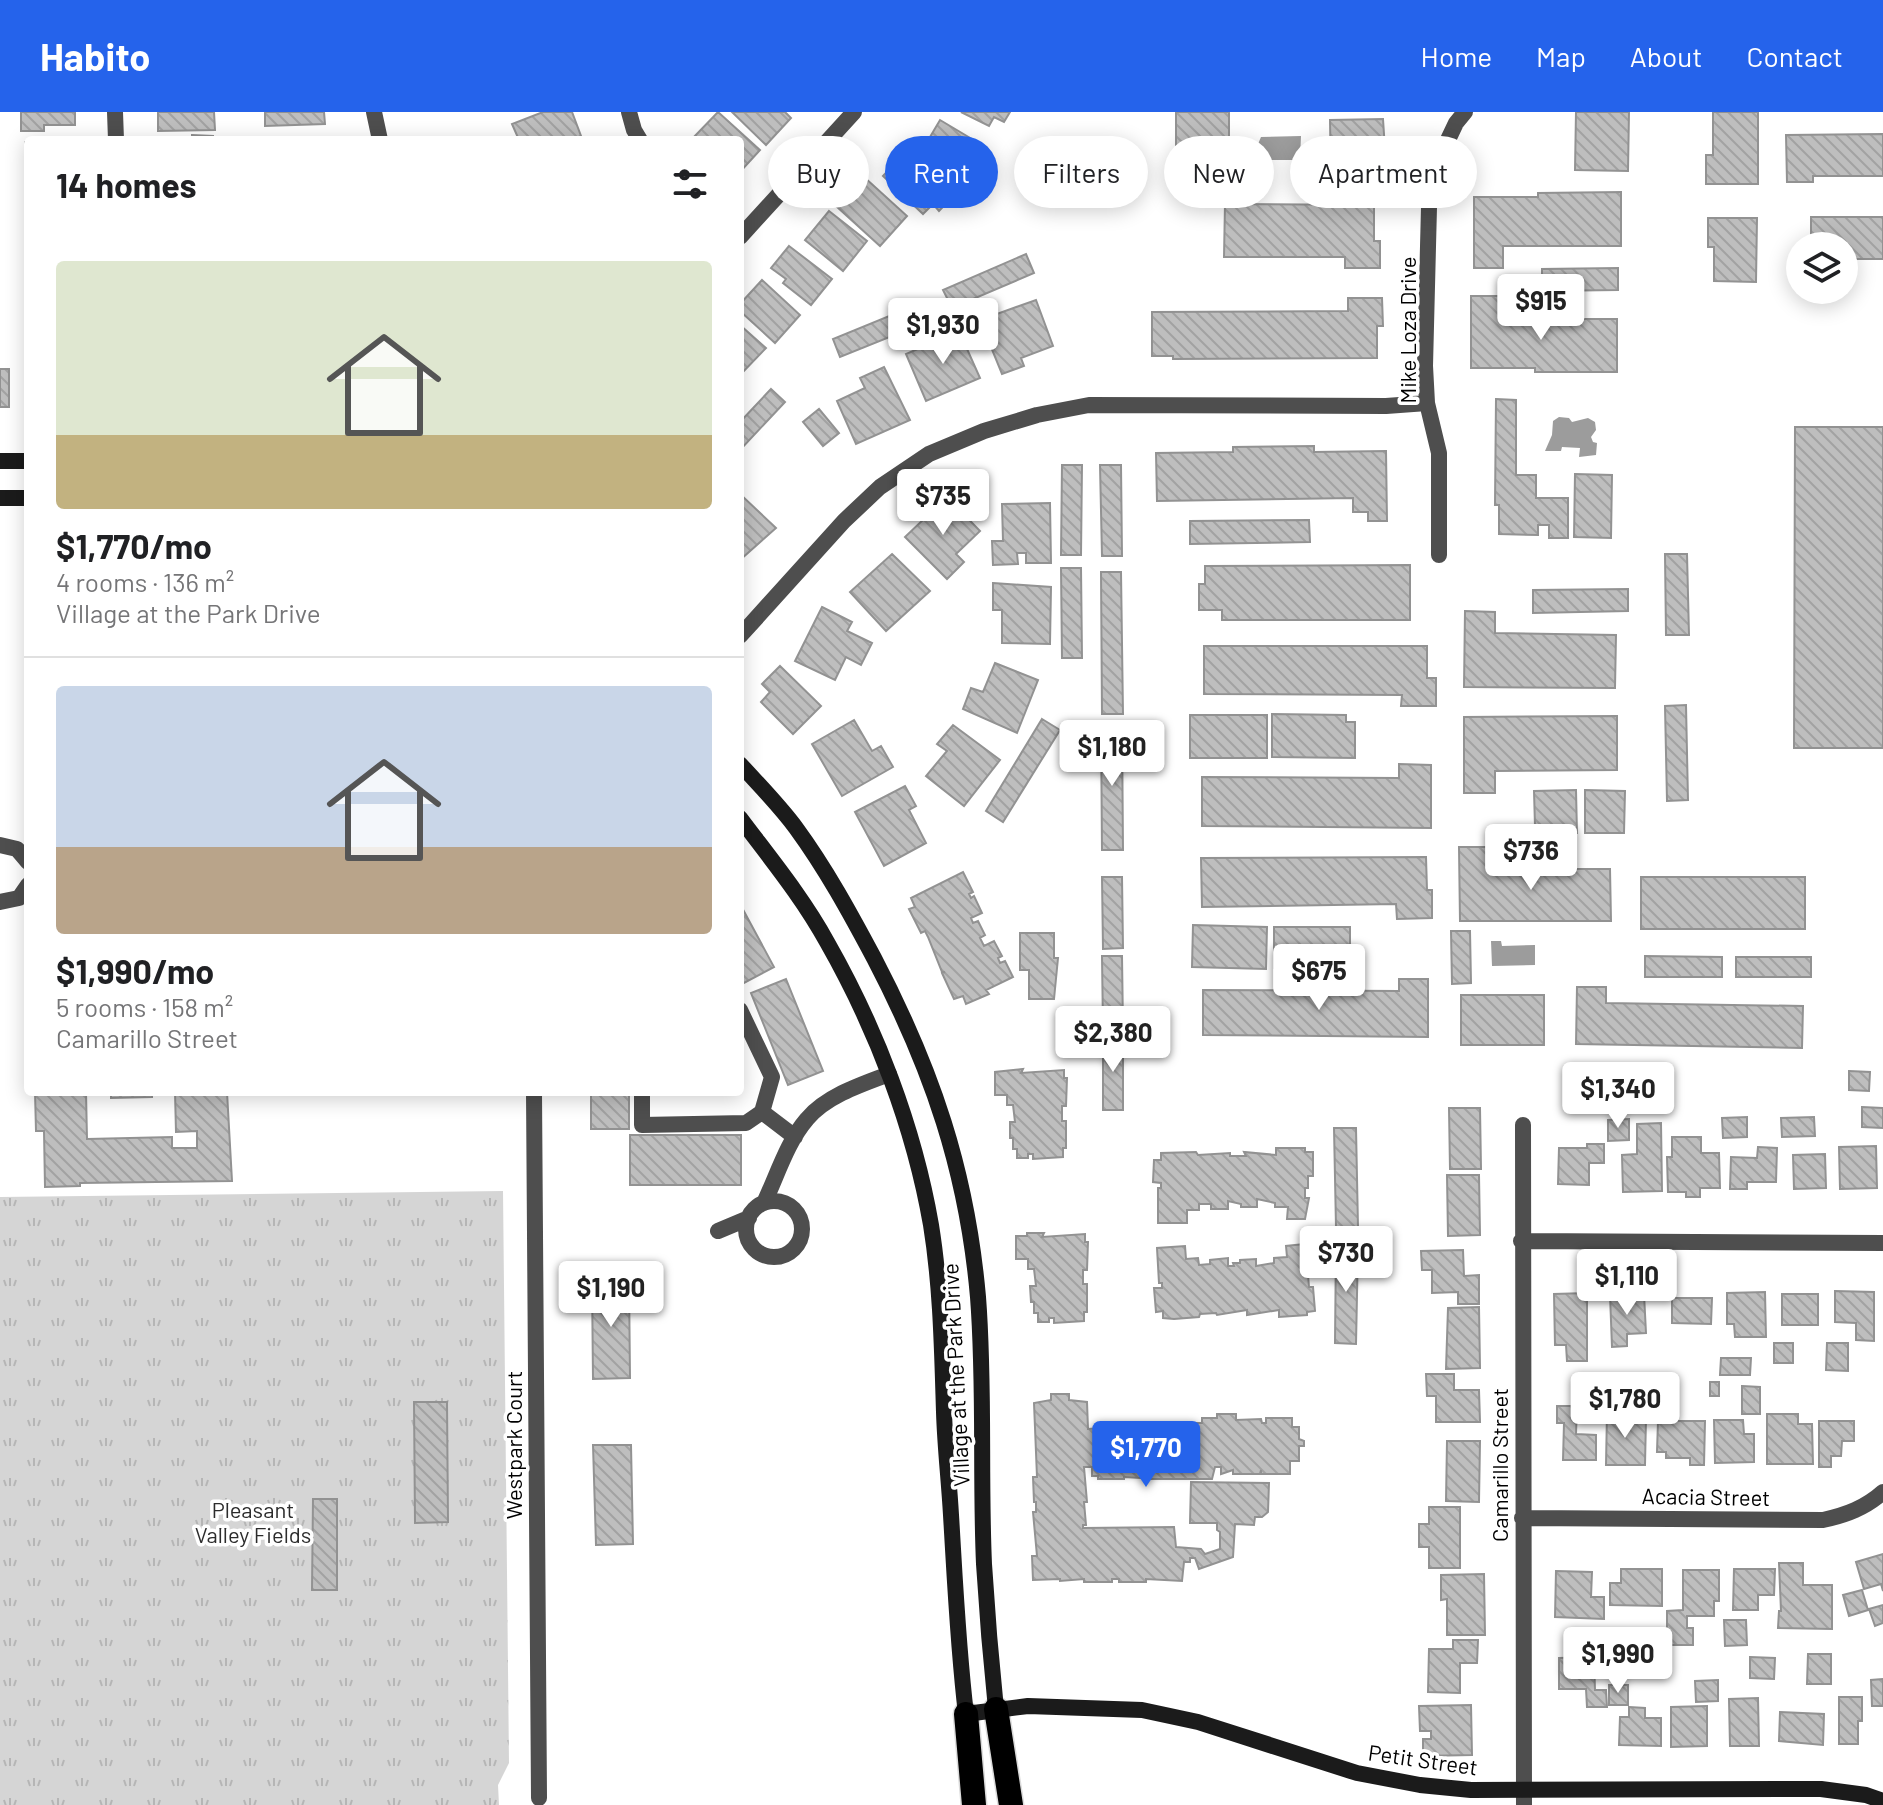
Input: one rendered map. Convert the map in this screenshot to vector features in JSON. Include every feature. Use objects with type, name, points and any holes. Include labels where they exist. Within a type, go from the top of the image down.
[{"type":"highway","points":[[996,1709],[1011,1805]]},
{"type":"highway","points":[[966,1714],[974,1805]]},
{"type":"street","points":[[115,112],[116,136]]},
{"type":"street","points":[[374,112],[379,136]]},
{"type":"street","points":[[629,112],[638,136]]},
{"type":"street","points":[[744,233],[854,112]]},
{"type":"street","name":"Mike Loza Drive","points":[[1439,555],[1439,453],[1427,403],[1425,366],[1429,207],[1437,163],[1456,123],[1465,112]]},
{"type":"street","points":[[744,632],[844,521],[880,487],[929,454],[984,431],[1037,415],[1089,405],[1386,406],[1427,403]]},
{"type":"street","points":[[0,461],[24,461]]},
{"type":"street","points":[[0,498],[24,498]]},
{"type":"street","name":"Village at the Park Drive","points":[[744,769],[793,825],[842,898],[922,1056],[948,1132],[970,1235],[977,1295],[984,1563],[996,1709]]},
{"type":"street","name":"Village at the Park Drive","points":[[744,823],[826,939],[871,1028],[889,1074],[921,1182],[931,1224],[939,1290],[944,1413],[966,1714]]},
{"type":"street","points":[[0,845],[17,849],[24,857]]},
{"type":"street","points":[[0,902],[19,898],[24,891]]},
{"type":"street","points":[[642,1096],[642,1125],[746,1123],[762,1112],[772,1077],[744,1018]]},
{"type":"street","points":[[764,1203],[795,1137],[808,1117],[837,1097],[889,1074]]},
{"type":"street","name":"Westpark Court","points":[[534,1096],[539,1798]]},
{"type":"street","points":[[762,1112],[795,1137]]},
{"type":"street","name":"Camarillo Street","points":[[1523,1125],[1524,1798]]},
{"type":"street","points":[[778,1173],[785,1204]]},
{"type":"street","points":[[775,1201],[785,1204],[794,1210],[802,1224],[802,1235],[794,1249],[779,1256],[759,1252],[749,1239],[749,1218],[764,1203],[775,1201]]},
{"type":"street","points":[[749,1218],[718,1231],[749,1239]]},
{"type":"street","points":[[1521,1241],[1883,1243]]},
{"type":"street","name":"Acacia Street","points":[[1522,1518],[1823,1520],[1844,1516],[1864,1507],[1883,1492]]},
{"type":"street","name":"Petit Street","points":[[966,1714],[1028,1706],[1142,1710],[1198,1722],[1357,1773],[1524,1798],[1821,1789],[1866,1795],[1883,1801]]},
{"type":"green space","name":"Pleasant Valley Fields","points":[[503,1191],[509,1763],[498,1785],[499,1805],[0,1805],[0,1197]]},
{"type":"shaded area","points":[[1290,136],[1290,160],[1274,160],[1274,137]]},
{"type":"shaded area","points":[[1559,417],[1569,418],[1572,422],[1588,418],[1595,422],[1596,430],[1591,437],[1597,443],[1596,455],[1579,457],[1580,448],[1562,447],[1561,451],[1545,451],[1552,435],[1553,421]]},
{"type":"shaded area","points":[[1491,941],[1501,941],[1502,946],[1535,945],[1535,965],[1492,966]]},
{"type":"building","points":[[21,112],[75,112],[75,125],[44,125],[44,131],[21,131]]},
{"type":"building","points":[[158,112],[214,112],[215,130],[158,131]]},
{"type":"building","points":[[265,112],[324,112],[325,124],[265,126]]},
{"type":"building","points":[[543,112],[572,112],[581,136],[517,136],[512,124]]},
{"type":"building","points":[[718,112],[760,150],[744,168],[744,136],[695,136]]},
{"type":"building","points":[[732,112],[785,112],[791,118],[774,136],[768,136],[766,145]]},
{"type":"building","points":[[961,112],[1010,112],[1004,122],[994,117],[989,126]]},
{"type":"building","points":[[1176,112],[1229,112],[1229,136],[1176,136]]},
{"type":"building","points":[[1576,112],[1629,112],[1628,171],[1575,170]]},
{"type":"building","points":[[1713,112],[1758,112],[1758,184],[1706,184],[1706,155],[1713,155]]},
{"type":"building","points":[[1383,119],[1384,136],[1330,136],[1330,120]]},
{"type":"building","points":[[940,120],[967,136],[931,136]]},
{"type":"building","points":[[1883,134],[1883,176],[1813,176],[1813,182],[1787,182],[1786,135]]},
{"type":"building","points":[[869,182],[885,196],[885,208],[898,208],[907,216],[880,246],[838,208],[869,208]]},
{"type":"building","points":[[1621,192],[1621,246],[1503,246],[1503,268],[1474,268],[1474,208],[1477,208],[1477,197],[1538,197],[1538,193]]},
{"type":"building","points":[[1274,204],[1290,204],[1290,208],[1374,208],[1374,241],[1380,241],[1380,268],[1345,268],[1345,257],[1224,257],[1225,208],[1274,208]]},
{"type":"building","points":[[829,211],[867,241],[843,271],[805,240]]},
{"type":"building","points":[[1811,217],[1883,217],[1883,259],[1858,259],[1858,232],[1811,232]]},
{"type":"building","points":[[1708,218],[1757,218],[1756,282],[1714,281],[1714,247],[1708,247]]},
{"type":"building","points":[[789,246],[832,279],[811,305],[783,283],[786,279],[771,268]]},
{"type":"building","points":[[1026,254],[1034,273],[952,308],[943,290]]},
{"type":"building","points":[[1618,268],[1618,290],[1542,291],[1542,269]]},
{"type":"building","points":[[762,280],[800,315],[775,343],[744,315],[744,300]]},
{"type":"building","points":[[1471,296],[1499,296],[1499,319],[1617,319],[1617,372],[1471,368]]},
{"type":"building","points":[[1348,298],[1382,298],[1383,326],[1377,326],[1377,358],[1173,359],[1173,356],[1152,356],[1152,312],[1348,311]]},
{"type":"building","points":[[1036,300],[1053,346],[1021,358],[1024,366],[1002,374],[980,320]]},
{"type":"building","points":[[899,312],[907,330],[840,357],[833,339]]},
{"type":"building","points":[[744,329],[766,348],[744,371]]},
{"type":"building","points":[[959,331],[980,378],[926,401],[906,354]]},
{"type":"building","points":[[884,367],[910,420],[856,444],[837,401],[865,388],[860,378]]},
{"type":"building","points":[[0,369],[9,369],[9,407],[0,407]]},
{"type":"building","points":[[771,389],[785,402],[744,446],[744,418]]},
{"type":"building","points":[[1496,399],[1516,400],[1516,475],[1536,475],[1536,498],[1568,498],[1568,538],[1549,538],[1549,525],[1538,525],[1538,535],[1499,534],[1499,505],[1495,505]]},
{"type":"building","points":[[819,409],[839,433],[823,446],[803,422]]},
{"type":"building","points":[[1795,427],[1883,427],[1883,748],[1794,748]]},
{"type":"building","points":[[1314,446],[1314,452],[1386,451],[1387,521],[1368,521],[1368,512],[1353,512],[1353,498],[1157,501],[1156,453],[1233,452],[1233,447]]},
{"type":"building","points":[[1062,465],[1082,465],[1081,555],[1061,555]]},
{"type":"building","points":[[1100,465],[1121,465],[1122,556],[1102,556]]},
{"type":"building","points":[[1575,474],[1612,475],[1611,538],[1574,537]]},
{"type":"building","points":[[947,497],[980,531],[956,554],[964,562],[947,579],[905,537]]},
{"type":"building","points":[[744,498],[776,528],[744,556]]},
{"type":"building","points":[[1050,503],[1051,563],[1026,563],[1026,553],[1017,553],[1018,564],[993,565],[992,541],[1003,541],[1002,504]]},
{"type":"building","points":[[1309,520],[1310,542],[1190,544],[1190,521]]},
{"type":"building","points":[[892,554],[930,591],[886,631],[850,592]]},
{"type":"building","points":[[1665,554],[1687,554],[1689,635],[1666,635]]},
{"type":"building","points":[[1410,565],[1410,620],[1222,620],[1222,610],[1199,610],[1199,584],[1205,584],[1205,566]]},
{"type":"building","points":[[1061,568],[1081,568],[1082,658],[1062,658]]},
{"type":"building","points":[[1101,572],[1121,572],[1123,714],[1102,714]]},
{"type":"building","points":[[993,583],[1051,587],[1050,644],[1002,643],[1002,610],[993,610]]},
{"type":"building","points":[[1628,589],[1628,611],[1533,613],[1533,590]]},
{"type":"building","points":[[822,607],[852,622],[847,631],[872,643],[861,665],[846,657],[835,680],[795,661]]},
{"type":"building","points":[[1465,611],[1495,612],[1495,633],[1616,635],[1615,688],[1464,687]]},
{"type":"building","points":[[1204,646],[1427,646],[1427,678],[1436,678],[1436,706],[1401,706],[1402,695],[1204,694]]},
{"type":"building","points":[[995,663],[1038,680],[1017,733],[963,709],[971,688],[983,692]]},
{"type":"building","points":[[780,666],[821,706],[793,734],[761,702],[770,692],[762,684]]},
{"type":"building","points":[[1686,705],[1688,800],[1667,801],[1665,706]]},
{"type":"building","points":[[1272,714],[1346,715],[1346,722],[1355,722],[1355,758],[1272,757]]},
{"type":"building","points":[[1190,715],[1267,715],[1267,758],[1190,758]]},
{"type":"building","points":[[1617,716],[1617,770],[1495,771],[1495,793],[1464,793],[1464,717]]},
{"type":"building","points":[[1042,719],[1060,730],[1003,822],[986,811]]},
{"type":"building","points":[[854,720],[872,751],[881,746],[893,767],[842,796],[812,744]]},
{"type":"building","points":[[953,725],[1000,760],[964,806],[926,776],[947,751],[937,744]]},
{"type":"building","points":[[1101,725],[1122,725],[1123,850],[1102,850]]},
{"type":"building","points":[[1399,764],[1431,765],[1431,828],[1202,826],[1202,777],[1399,778]]},
{"type":"building","points":[[905,786],[916,806],[909,810],[926,843],[884,866],[855,812]]},
{"type":"building","points":[[1576,790],[1577,833],[1542,834],[1541,826],[1535,826],[1534,791]]},
{"type":"building","points":[[1585,790],[1625,791],[1624,833],[1585,833]]},
{"type":"building","points":[[1459,847],[1487,847],[1487,869],[1610,869],[1611,921],[1460,921]]},
{"type":"building","points":[[1426,857],[1427,890],[1432,890],[1432,918],[1397,919],[1396,904],[1202,907],[1201,858]]},
{"type":"building","points":[[963,872],[973,892],[969,894],[971,898],[974,896],[982,913],[971,918],[973,923],[978,921],[985,935],[980,938],[984,946],[994,941],[1002,956],[998,958],[1000,963],[1005,961],[1013,977],[986,990],[989,994],[966,1004],[963,996],[954,999],[925,931],[921,933],[909,909],[915,907],[911,898]]},
{"type":"building","points":[[1102,877],[1122,877],[1123,948],[1103,949]]},
{"type":"building","points":[[1641,877],[1805,877],[1805,929],[1641,929]]},
{"type":"building","points":[[744,911],[774,967],[744,983]]},
{"type":"building","points":[[1193,925],[1267,927],[1266,969],[1192,967]]},
{"type":"building","points":[[1274,927],[1350,927],[1350,968],[1274,968]]},
{"type":"building","points":[[1451,931],[1470,931],[1471,983],[1452,984]]},
{"type":"building","points":[[1020,933],[1054,933],[1054,958],[1058,958],[1054,999],[1029,999],[1029,970],[1020,970]]},
{"type":"building","points":[[1102,956],[1122,956],[1123,1028],[1103,1028]]},
{"type":"building","points":[[1645,956],[1722,957],[1722,977],[1645,977]]},
{"type":"building","points":[[1736,957],[1811,957],[1811,977],[1736,977]]},
{"type":"building","points":[[786,979],[823,1071],[788,1085],[751,993]]},
{"type":"building","points":[[1399,979],[1428,979],[1428,1037],[1203,1035],[1203,990],[1399,991]]},
{"type":"building","points":[[1577,987],[1606,987],[1606,1003],[1803,1006],[1802,1048],[1576,1044]]},
{"type":"building","points":[[1461,995],[1544,995],[1544,1045],[1461,1045]]},
{"type":"building","points":[[1103,1038],[1123,1038],[1123,1110],[1103,1110]]},
{"type":"building","points":[[1023,1069],[1021,1073],[1064,1070],[1064,1078],[1067,1078],[1066,1106],[1062,1106],[1062,1121],[1066,1121],[1063,1157],[1033,1159],[1033,1154],[1028,1154],[1028,1158],[1017,1158],[1017,1149],[1013,1149],[1013,1138],[1010,1138],[1010,1122],[1015,1122],[1013,1105],[1007,1105],[1007,1095],[995,1095],[995,1072]]},
{"type":"building","points":[[1849,1071],[1870,1072],[1869,1091],[1849,1090]]},
{"type":"building","points":[[35,1096],[86,1096],[87,1139],[172,1137],[172,1148],[197,1148],[197,1131],[176,1132],[175,1096],[227,1096],[232,1181],[80,1183],[80,1186],[45,1187],[44,1131],[36,1131]]},
{"type":"building","points":[[111,1096],[152,1096],[152,1097]]},
{"type":"building","points":[[591,1096],[629,1096],[629,1129],[591,1129]]},
{"type":"building","points":[[1862,1107],[1883,1108],[1883,1128],[1862,1127]]},
{"type":"building","points":[[1449,1108],[1480,1108],[1481,1169],[1450,1169]]},
{"type":"building","points":[[1747,1117],[1747,1137],[1723,1138],[1722,1118]]},
{"type":"building","points":[[1814,1117],[1815,1136],[1782,1137],[1781,1118]]},
{"type":"building","points":[[1629,1119],[1629,1140],[1608,1141],[1608,1120]]},
{"type":"building","points":[[1661,1123],[1662,1191],[1623,1192],[1622,1155],[1637,1154],[1637,1124]]},
{"type":"building","points":[[1334,1128],[1356,1128],[1358,1227],[1336,1227]]},
{"type":"building","points":[[630,1135],[741,1135],[741,1185],[630,1185]]},
{"type":"building","points":[[1672,1137],[1701,1137],[1701,1153],[1719,1153],[1720,1188],[1700,1188],[1700,1197],[1686,1197],[1686,1192],[1668,1192],[1667,1157],[1672,1157]]},
{"type":"building","points":[[1587,1144],[1604,1144],[1604,1163],[1589,1163],[1589,1185],[1558,1184],[1559,1148],[1587,1148]]},
{"type":"building","points":[[1876,1146],[1877,1188],[1840,1189],[1839,1147]]},
{"type":"building","points":[[1758,1147],[1777,1148],[1776,1182],[1747,1182],[1747,1189],[1730,1189],[1731,1157],[1757,1158]]},
{"type":"building","points":[[1276,1148],[1305,1148],[1305,1152],[1313,1152],[1313,1176],[1308,1176],[1308,1188],[1305,1188],[1305,1198],[1309,1198],[1305,1219],[1287,1219],[1288,1207],[1275,1207],[1275,1203],[1257,1199],[1257,1207],[1241,1207],[1241,1204],[1228,1201],[1228,1209],[1211,1209],[1211,1204],[1199,1204],[1199,1210],[1187,1210],[1187,1223],[1158,1223],[1158,1188],[1161,1188],[1161,1183],[1153,1182],[1154,1160],[1161,1160],[1161,1153],[1230,1153],[1230,1156],[1246,1156],[1244,1152],[1276,1155]]},
{"type":"building","points":[[1825,1154],[1826,1188],[1794,1189],[1793,1155]]},
{"type":"building","points":[[1447,1175],[1479,1175],[1480,1235],[1448,1236]]},
{"type":"building","points":[[1346,1229],[1357,1229],[1357,1244],[1346,1244]]},
{"type":"building","points":[[1027,1233],[1044,1233],[1042,1237],[1085,1234],[1085,1242],[1088,1242],[1087,1270],[1083,1270],[1083,1284],[1087,1284],[1084,1321],[1054,1323],[1054,1318],[1049,1318],[1049,1322],[1038,1322],[1038,1313],[1034,1313],[1034,1302],[1031,1302],[1030,1286],[1036,1286],[1034,1269],[1028,1269],[1028,1259],[1016,1259],[1016,1236],[1027,1236]]},
{"type":"building","points":[[1304,1244],[1308,1265],[1304,1265],[1305,1275],[1308,1275],[1309,1287],[1313,1287],[1315,1311],[1307,1312],[1307,1315],[1279,1317],[1279,1310],[1247,1315],[1247,1310],[1174,1319],[1163,1318],[1163,1311],[1156,1312],[1154,1288],[1162,1288],[1157,1248],[1185,1246],[1186,1259],[1198,1258],[1199,1265],[1228,1258],[1228,1266],[1240,1263],[1240,1260],[1256,1259],[1256,1266],[1274,1263],[1274,1258],[1287,1257],[1286,1246]]},
{"type":"building","points":[[1336,1245],[1358,1246],[1356,1344],[1335,1343]]},
{"type":"building","points":[[1463,1250],[1464,1276],[1479,1275],[1479,1304],[1458,1304],[1458,1292],[1432,1293],[1432,1270],[1422,1270],[1421,1251]]},
{"type":"building","points":[[629,1279],[630,1378],[593,1379],[592,1280]]},
{"type":"building","points":[[1835,1291],[1874,1292],[1874,1341],[1856,1340],[1856,1323],[1835,1322]]},
{"type":"building","points":[[1765,1292],[1766,1337],[1735,1337],[1734,1324],[1727,1324],[1727,1293]]},
{"type":"building","points":[[1587,1293],[1587,1361],[1567,1361],[1566,1345],[1555,1345],[1554,1294]]},
{"type":"building","points":[[1644,1294],[1646,1333],[1627,1334],[1627,1346],[1612,1347],[1610,1295]]},
{"type":"building","points":[[1782,1294],[1818,1294],[1818,1325],[1782,1325]]},
{"type":"building","points":[[1672,1298],[1712,1298],[1711,1324],[1672,1323]]},
{"type":"building","points":[[1479,1307],[1480,1368],[1446,1369],[1448,1308]]},
{"type":"building","points":[[1774,1343],[1793,1343],[1793,1363],[1774,1363]]},
{"type":"building","points":[[1827,1343],[1848,1343],[1848,1371],[1826,1370]]},
{"type":"building","points":[[1721,1358],[1751,1358],[1750,1375],[1720,1375]]},
{"type":"building","points":[[1426,1374],[1454,1374],[1454,1390],[1479,1390],[1480,1422],[1436,1422],[1436,1396],[1427,1396]]},
{"type":"building","points":[[1710,1382],[1719,1382],[1719,1396],[1710,1396]]},
{"type":"building","points":[[1742,1386],[1760,1387],[1760,1414],[1742,1414]]},
{"type":"building","points":[[1634,1391],[1653,1391],[1653,1411],[1634,1412]]},
{"type":"building","points":[[1051,1394],[1069,1394],[1069,1400],[1087,1402],[1088,1429],[1124,1426],[1149,1429],[1149,1424],[1192,1426],[1192,1423],[1202,1423],[1202,1418],[1217,1418],[1217,1414],[1236,1414],[1236,1420],[1261,1419],[1262,1423],[1266,1423],[1266,1418],[1292,1418],[1292,1427],[1299,1427],[1299,1439],[1304,1441],[1304,1446],[1299,1446],[1299,1461],[1290,1461],[1290,1474],[1261,1474],[1261,1470],[1260,1474],[1233,1474],[1233,1470],[1221,1474],[1221,1467],[1215,1467],[1212,1479],[1151,1479],[1150,1475],[1098,1479],[1098,1476],[1092,1476],[1092,1467],[1084,1467],[1087,1502],[1084,1502],[1086,1525],[1083,1528],[1174,1527],[1176,1547],[1201,1549],[1205,1554],[1220,1549],[1217,1523],[1190,1523],[1191,1482],[1269,1483],[1268,1512],[1262,1517],[1255,1517],[1254,1525],[1235,1524],[1233,1557],[1199,1569],[1195,1558],[1184,1562],[1182,1581],[1033,1580],[1032,1556],[1037,1556],[1033,1512],[1036,1512],[1036,1502],[1033,1477],[1037,1477],[1034,1403],[1051,1400]]},
{"type":"building","points":[[414,1402],[447,1402],[448,1522],[415,1523]]},
{"type":"building","points":[[1557,1406],[1577,1406],[1576,1434],[1596,1435],[1596,1460],[1563,1460],[1564,1423],[1557,1423]]},
{"type":"building","points":[[1607,1412],[1622,1413],[1622,1418],[1646,1418],[1645,1465],[1606,1465]]},
{"type":"building","points":[[1767,1414],[1798,1414],[1798,1424],[1812,1424],[1813,1464],[1767,1464]]},
{"type":"building","points":[[1714,1420],[1743,1420],[1744,1434],[1754,1434],[1754,1462],[1715,1463]]},
{"type":"building","points":[[1658,1421],[1705,1421],[1704,1465],[1690,1465],[1690,1458],[1666,1458],[1666,1452],[1657,1452]]},
{"type":"building","points":[[1819,1421],[1854,1421],[1854,1441],[1842,1441],[1841,1456],[1831,1456],[1831,1467],[1819,1467]]},
{"type":"building","points":[[1447,1441],[1480,1441],[1479,1502],[1446,1501]]},
{"type":"building","points":[[593,1445],[631,1445],[633,1544],[596,1545]]},
{"type":"building","points":[[313,1499],[337,1499],[337,1590],[312,1590]]},
{"type":"building","points":[[1429,1507],[1460,1507],[1460,1568],[1429,1568],[1429,1547],[1419,1547],[1419,1524],[1429,1524]]},
{"type":"building","points":[[1883,1554],[1883,1591],[1881,1584],[1864,1589],[1856,1562]]},
{"type":"building","points":[[1779,1563],[1803,1563],[1803,1585],[1832,1585],[1832,1629],[1778,1628],[1781,1611]]},
{"type":"building","points":[[1621,1569],[1662,1569],[1662,1606],[1610,1605],[1610,1583],[1621,1583]]},
{"type":"building","points":[[1734,1569],[1775,1569],[1774,1595],[1758,1595],[1758,1610],[1733,1610]]},
{"type":"building","points":[[1683,1570],[1719,1570],[1719,1601],[1714,1601],[1714,1616],[1687,1616],[1687,1628],[1693,1628],[1693,1645],[1667,1645],[1667,1611],[1683,1610]]},
{"type":"building","points":[[1556,1571],[1592,1572],[1591,1597],[1604,1597],[1604,1619],[1555,1617]]},
{"type":"building","points":[[1484,1574],[1485,1635],[1447,1635],[1447,1599],[1441,1600],[1441,1575]]},
{"type":"building","points":[[1862,1590],[1868,1610],[1849,1616],[1843,1595]]},
{"type":"building","points":[[1883,1605],[1883,1623],[1875,1626],[1869,1609]]},
{"type":"building","points":[[1724,1620],[1746,1620],[1747,1645],[1725,1646]]},
{"type":"building","points":[[1453,1640],[1478,1640],[1477,1663],[1460,1663],[1460,1693],[1428,1692],[1429,1649],[1453,1649]]},
{"type":"building","points":[[1808,1654],[1831,1654],[1831,1684],[1807,1684]]},
{"type":"building","points":[[1594,1657],[1595,1690],[1606,1690],[1607,1707],[1587,1707],[1586,1689],[1559,1689],[1559,1658]]},
{"type":"building","points":[[1750,1657],[1775,1658],[1774,1679],[1750,1678]]},
{"type":"building","points":[[1883,1679],[1883,1706],[1872,1706],[1871,1680]]},
{"type":"building","points":[[1718,1680],[1718,1701],[1696,1702],[1695,1681]]},
{"type":"building","points":[[1609,1685],[1628,1685],[1628,1705],[1609,1705]]},
{"type":"building","points":[[1839,1697],[1862,1697],[1858,1744],[1839,1744]]},
{"type":"building","points":[[1758,1698],[1759,1746],[1730,1746],[1729,1699]]},
{"type":"building","points":[[1471,1705],[1472,1755],[1423,1756],[1423,1739],[1431,1739],[1431,1731],[1420,1731],[1419,1706]]},
{"type":"building","points":[[1707,1706],[1707,1746],[1671,1747],[1671,1707]]},
{"type":"building","points":[[1629,1707],[1645,1708],[1645,1718],[1661,1718],[1661,1746],[1619,1745],[1620,1717],[1629,1717]]},
{"type":"building","points":[[1780,1712],[1824,1714],[1823,1745],[1779,1741]]}]
